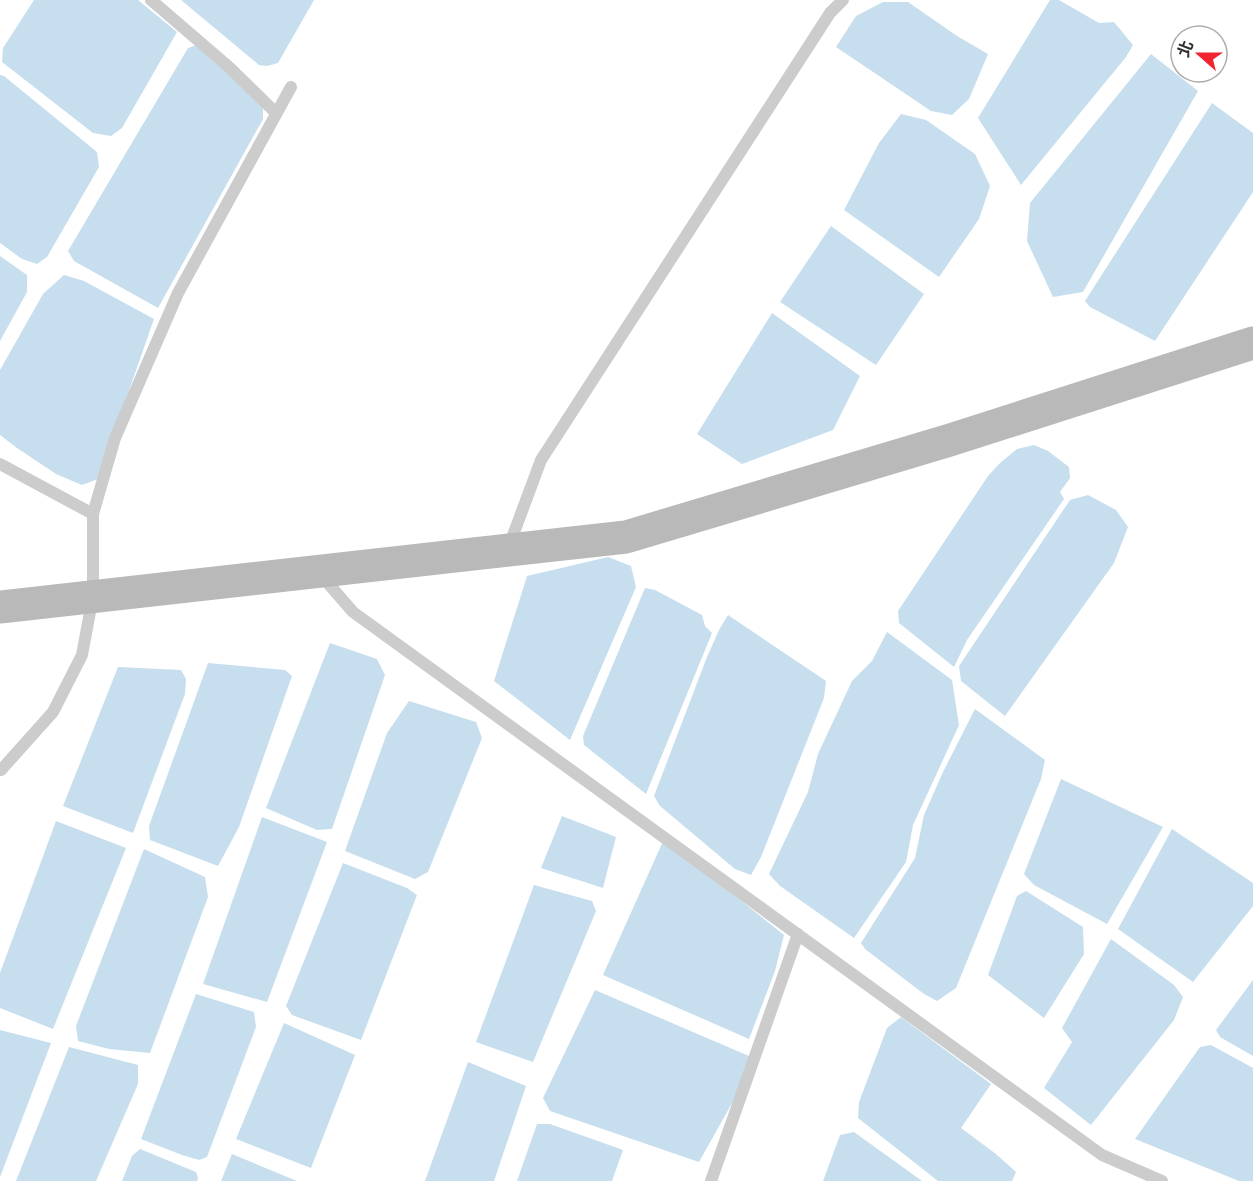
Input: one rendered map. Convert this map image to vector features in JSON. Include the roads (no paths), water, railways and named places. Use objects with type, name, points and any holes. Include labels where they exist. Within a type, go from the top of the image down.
[{"type":"street","points":[[0,607],[626,537],[950,440],[1253,343]]},
{"type":"lane","points":[[151,0],[229,67],[276,113]]},
{"type":"lane","points":[[508,550],[541,460],[830,13],[843,0]]},
{"type":"lane","points":[[1,770],[53,712],[82,655],[93,596],[93,514],[115,438],[178,293],[291,87]]},
{"type":"lane","points":[[0,464],[93,514]]},
{"type":"lane","points":[[317,571],[354,612],[1102,1155],[1162,1181]]},
{"type":"lane","points":[[711,1181],[798,934]]},
{"type":"water","points":[[34,0],[138,0],[177,32],[122,128],[111,136],[93,133],[2,62],[3,48]]},
{"type":"water","points":[[181,0],[314,0],[278,63],[267,66],[259,65]]},
{"type":"water","points":[[1050,0],[1059,0],[1099,23],[1114,22],[1133,45],[1126,57],[1021,185],[978,118]]},
{"type":"water","points":[[883,2],[908,2],[957,36],[988,54],[969,99],[952,115],[931,111],[836,47],[856,16]]},
{"type":"water","points":[[199,44],[263,103],[263,119],[158,308],[74,261],[68,251],[188,48]]},
{"type":"water","points":[[1151,54],[1169,68],[1169,84],[1189,84],[1198,91],[1083,292],[1053,297],[1027,241],[1030,203]]},
{"type":"water","points":[[0,75],[97,152],[99,167],[47,257],[37,264],[22,259],[0,243]]},
{"type":"water","points":[[1212,103],[1253,133],[1253,192],[1155,341],[1090,307],[1085,301]]},
{"type":"water","points":[[901,114],[926,120],[975,154],[990,186],[979,219],[939,277],[844,210],[879,143]]},
{"type":"water","points":[[831,226],[924,294],[876,365],[780,302]]},
{"type":"water","points":[[0,256],[27,275],[27,292],[0,341]]},
{"type":"water","points":[[64,275],[84,281],[154,319],[98,479],[82,485],[56,474],[0,435],[0,370],[43,294]]},
{"type":"water","points":[[772,313],[860,376],[833,430],[742,464],[697,434]]},
{"type":"water","points":[[1034,445],[1048,451],[1069,467],[1070,478],[1060,492],[1064,499],[967,640],[954,667],[899,623],[898,611],[988,476],[1017,449]]},
{"type":"water","points":[[1088,495],[1116,510],[1128,527],[1114,563],[1005,716],[961,681],[959,666],[1070,500]]},
{"type":"water","points":[[608,557],[631,566],[636,587],[570,740],[494,681],[527,576]]},
{"type":"water","points":[[645,588],[655,590],[702,615],[705,626],[712,633],[646,794],[584,745],[583,736]]},
{"type":"water","points":[[728,615],[826,681],[824,698],[761,857],[751,875],[735,869],[660,806],[654,796],[707,657]]},
{"type":"water","points":[[887,632],[952,680],[959,725],[913,825],[906,862],[854,938],[780,886],[769,874],[808,792],[818,754],[852,681],[872,661]]},
{"type":"water","points":[[330,643],[377,659],[385,675],[332,829],[317,830],[266,808]]},
{"type":"water","points":[[208,663],[285,670],[292,676],[239,827],[218,866],[150,840],[149,826]]},
{"type":"water","points":[[118,667],[181,670],[186,679],[185,694],[133,833],[63,806]]},
{"type":"water","points":[[409,701],[476,722],[482,738],[428,872],[415,879],[345,851],[387,733]]},
{"type":"water","points":[[975,709],[1045,760],[1041,779],[956,988],[937,1001],[924,994],[865,949],[861,943],[915,858],[924,815]]},
{"type":"water","points":[[1061,779],[1163,827],[1107,924],[1034,885],[1024,874]]},
{"type":"water","points":[[562,816],[616,837],[603,888],[541,868]]},
{"type":"water","points":[[262,817],[327,842],[267,1002],[203,984]]},
{"type":"water","points":[[56,821],[126,848],[53,1029],[0,1008],[0,973]]},
{"type":"water","points":[[1172,829],[1253,883],[1253,906],[1193,982],[1118,929]]},
{"type":"water","points":[[664,839],[784,935],[775,971],[749,1039],[603,975]]},
{"type":"water","points":[[144,849],[205,877],[208,897],[150,1053],[109,1049],[78,1041],[76,1026]]},
{"type":"water","points":[[343,863],[407,888],[417,895],[361,1040],[292,1015],[286,1006]]},
{"type":"water","points":[[534,885],[592,901],[596,911],[533,1062],[476,1042]]},
{"type":"water","points":[[1026,891],[1083,927],[1084,954],[1044,1018],[988,975],[1017,896]]},
{"type":"water","points":[[1111,939],[1174,985],[1183,997],[1174,1020],[1091,1125],[1044,1088],[1072,1042],[1062,1028]]},
{"type":"water","points":[[1253,980],[1253,1056],[1220,1037],[1216,1030]]},
{"type":"water","points":[[595,990],[749,1056],[736,1096],[699,1162],[550,1111],[543,1098]]},
{"type":"water","points":[[196,994],[254,1012],[256,1027],[207,1157],[199,1160],[141,1139]]},
{"type":"water","points":[[901,1017],[991,1084],[961,1128],[1016,1172],[1012,1181],[938,1181],[858,1118],[859,1102],[887,1028]]},
{"type":"water","points":[[284,1023],[355,1055],[311,1168],[236,1139]]},
{"type":"water","points":[[0,1030],[51,1043],[0,1177]]},
{"type":"water","points":[[1211,1045],[1253,1068],[1253,1181],[1239,1181],[1135,1139],[1200,1047]]},
{"type":"water","points":[[69,1047],[138,1065],[138,1084],[96,1181],[16,1181]]},
{"type":"water","points":[[468,1062],[526,1086],[494,1181],[425,1181]]},
{"type":"water","points":[[537,1124],[550,1124],[623,1150],[612,1181],[517,1181]]},
{"type":"water","points":[[854,1132],[922,1181],[823,1181],[840,1135]]},
{"type":"water","points":[[140,1149],[196,1172],[197,1181],[122,1181],[132,1156]]},
{"type":"water","points":[[232,1154],[297,1181],[221,1181]]}]
